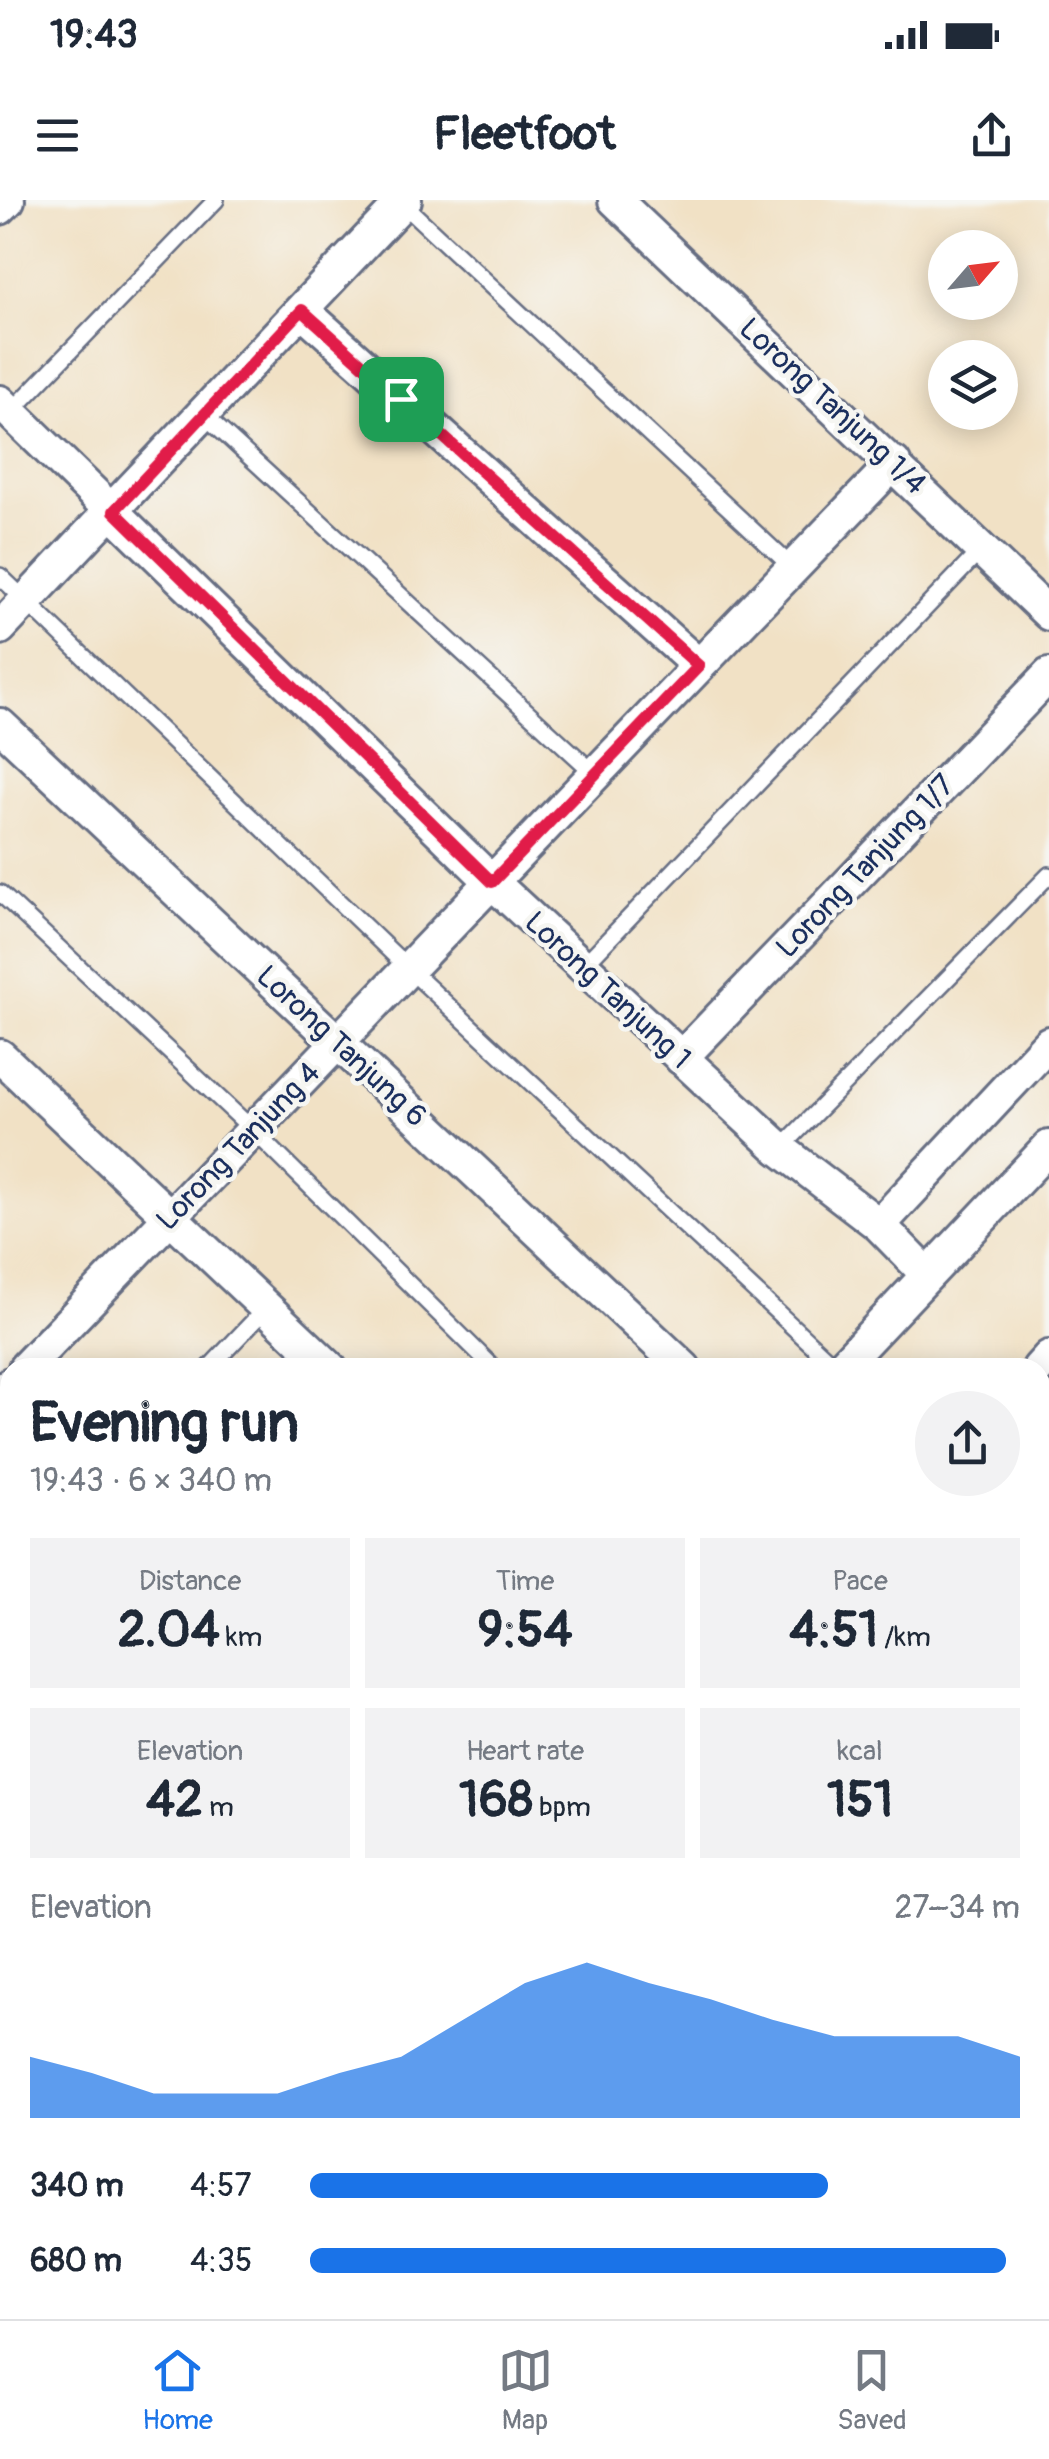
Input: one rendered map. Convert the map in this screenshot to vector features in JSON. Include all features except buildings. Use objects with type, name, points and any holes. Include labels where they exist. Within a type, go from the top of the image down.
[{"type":"street","points":[[0,208],[8,200]]},
{"type":"street","name":"Lorong Tanjung 1/4","points":[[615,200],[1049,614]]},
{"type":"street","points":[[0,628],[403,202]]},
{"type":"street","points":[[302,310],[699,666]]},
{"type":"street","name":"Lorong Tanjung 1","points":[[5,407],[492,882],[780,1149],[879,1225],[926,1273]]},
{"type":"street","name":"Lorong Tanjung 4","points":[[35,1358],[894,464]]},
{"type":"street","name":"Lorong Tanjung 1/7","points":[[682,1058],[1049,675]]},
{"type":"street","name":"Lorong Tanjung 6","points":[[0,725],[673,1358]]},
{"type":"street","points":[[879,1225],[1049,1043]]},
{"type":"street","points":[[0,1056],[320,1358]]},
{"type":"street","points":[[847,1358],[1049,1147]]},
{"type":"lane","points":[[5,407],[216,200]]},
{"type":"lane","points":[[403,202],[793,568]]},
{"type":"lane","points":[[204,415],[595,774]]},
{"type":"lane","points":[[583,966],[984,548]]},
{"type":"lane","points":[[0,576],[408,968],[827,1358]]},
{"type":"lane","points":[[780,1149],[1049,875]]},
{"type":"lane","points":[[0,893],[253,1130],[484,1358]]},
{"type":"lane","points":[[219,1358],[267,1308]]},
{"type":"route","points":[[302,310],[401,399],[699,666],[492,882],[114,511],[302,310]]}]
